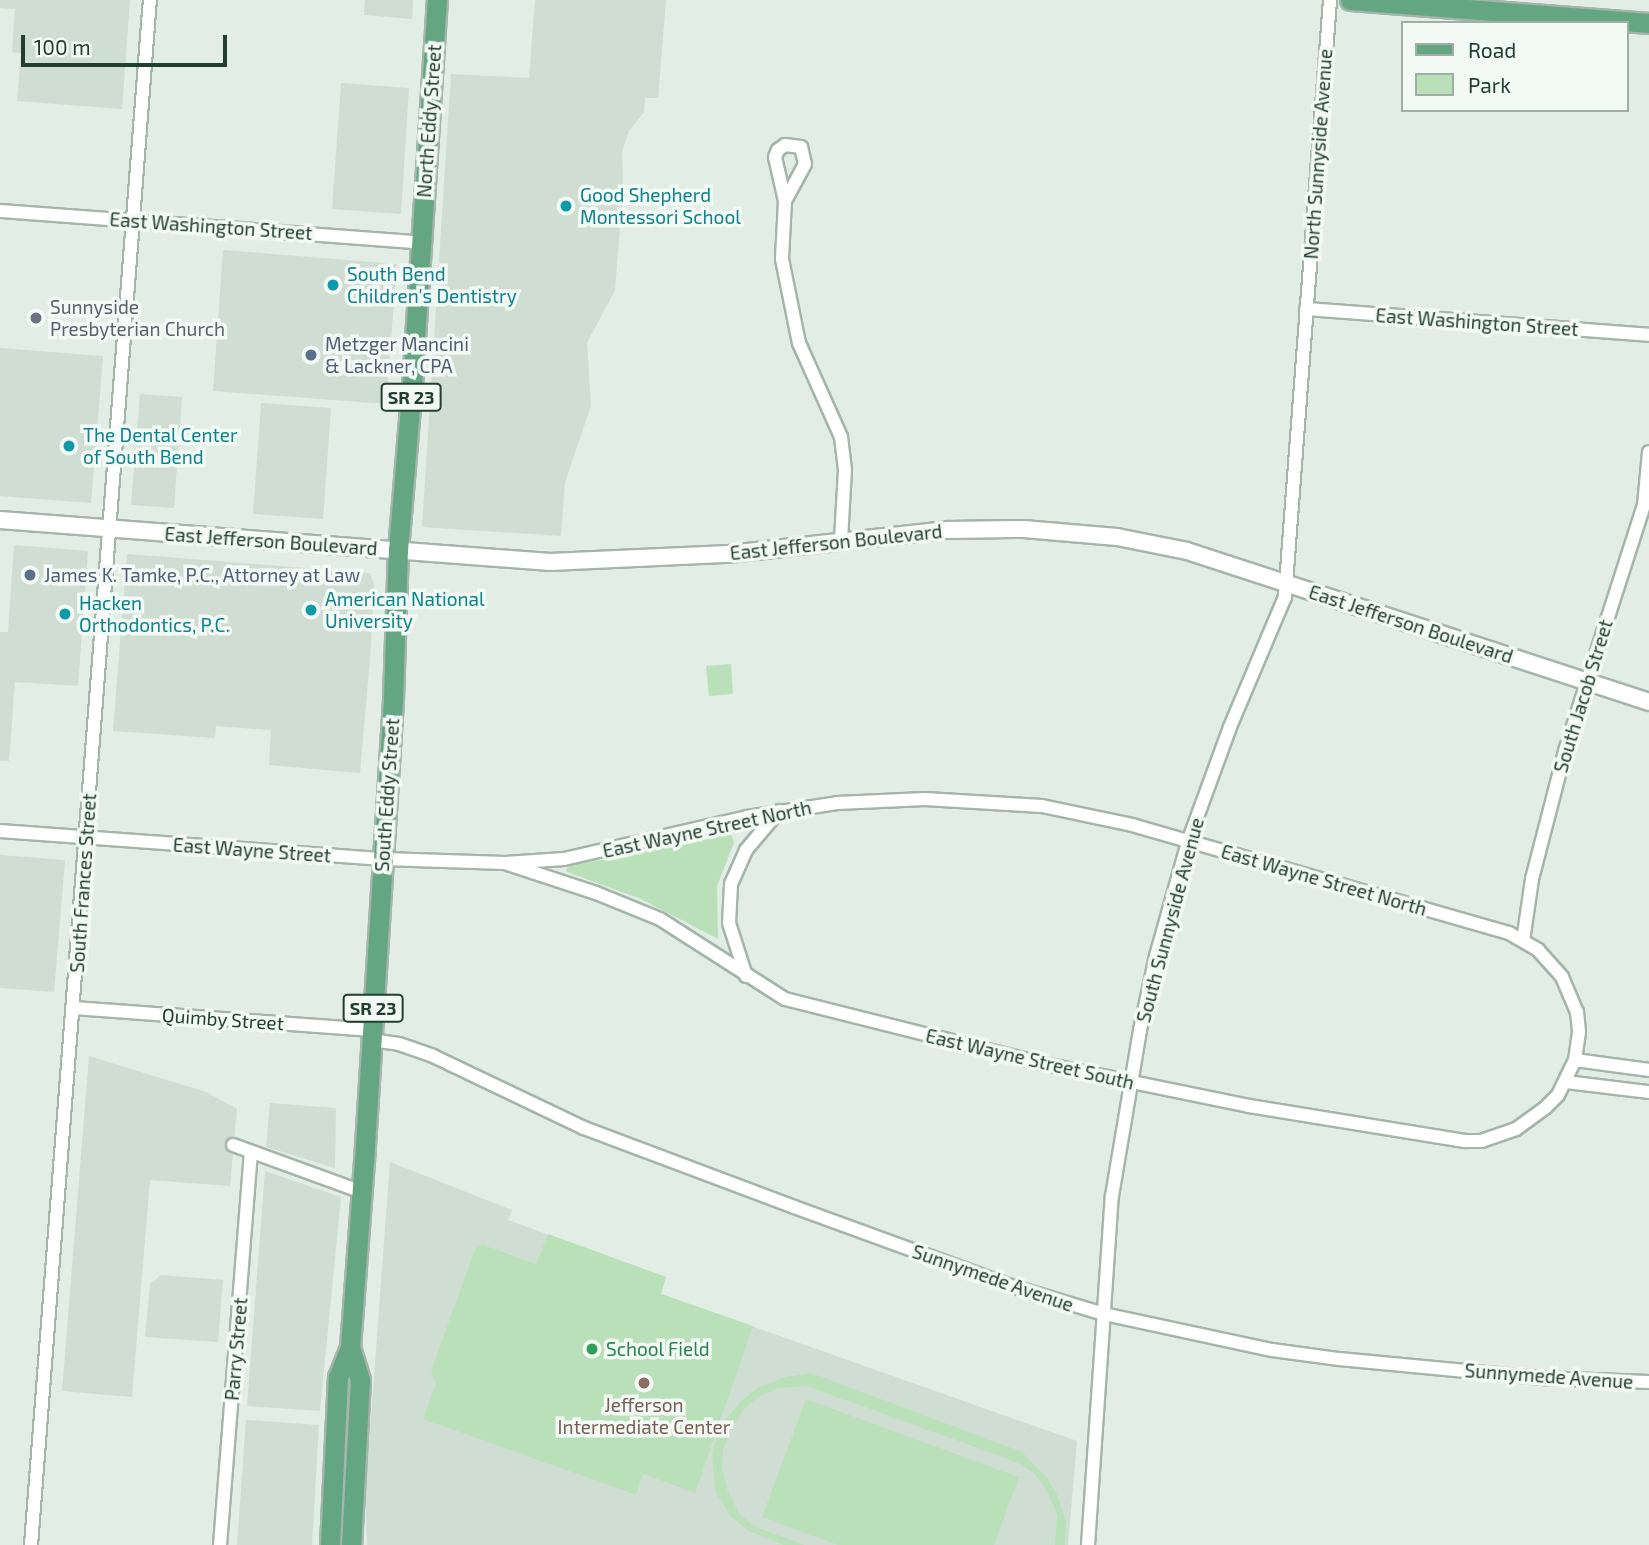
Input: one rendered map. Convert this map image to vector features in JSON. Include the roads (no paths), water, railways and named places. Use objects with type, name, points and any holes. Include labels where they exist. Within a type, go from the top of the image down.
[{"type":"main road","name":"North Eddy Street","points":[[421,243],[437,0]]},
{"type":"main road","points":[[1350,0],[1623,21]]},
{"type":"main road","points":[[1628,21],[1649,23]]},
{"type":"main road","name":"South Eddy Street","points":[[330,1545],[338,1377],[350,1347],[362,1192],[393,699],[398,551],[421,243]]},
{"type":"main road","name":"South Eddy Street","points":[[350,1347],[360,1380],[351,1545]]},
{"type":"street","name":"South Frances Street","points":[[30,1545],[34,1530],[150,0]]},
{"type":"street","name":"North Sunnyside Avenue","points":[[1306,309],[1330,0]]},
{"type":"street","points":[[785,201],[782,259],[792,318],[799,343],[841,437],[845,470],[841,540]]},
{"type":"street","name":"East Washington Street","points":[[0,211],[421,243]]},
{"type":"street","name":"East Washington Street","points":[[1306,309],[1649,335]]},
{"type":"street","name":"South Sunnyside Avenue","points":[[1088,1545],[1112,1196],[1130,1082],[1156,957],[1188,842],[1230,727],[1283,607],[1306,309]]},
{"type":"street","name":"South Jacob Street","points":[[1524,941],[1532,879],[1587,681],[1644,505],[1649,452]]},
{"type":"street","name":"East Jefferson Boulevard","points":[[0,520],[513,560],[584,561],[729,554],[948,530],[1073,532],[1186,551],[1649,702]]},
{"type":"street","name":"East Wayne Street North","points":[[505,863],[576,856],[779,811],[888,799],[1002,802],[1088,814],[1509,933],[1524,941],[1551,962],[1571,994],[1579,1032],[1575,1060],[1566,1083]]},
{"type":"street","points":[[746,976],[732,937],[729,897],[737,866],[746,850],[779,811]]},
{"type":"street","name":"East Wayne Street","points":[[0,831],[383,859],[505,863]]},
{"type":"street","name":"East Wayne Street South","points":[[505,863],[596,893],[660,919],[775,994],[806,1005],[1130,1082],[1249,1106],[1465,1141],[1482,1141],[1516,1129],[1545,1108],[1566,1083]]},
{"type":"street","name":"Quimby Street","points":[[74,1008],[371,1035]]},
{"type":"street","name":"Sunnymede Avenue","points":[[371,1035],[433,1056],[584,1128],[1014,1287],[1104,1314],[1272,1350],[1339,1359],[1540,1378],[1649,1382]]},
{"type":"street","points":[[1575,1060],[1649,1070]]},
{"type":"street","points":[[1566,1083],[1649,1092]]},
{"type":"street","points":[[233,1145],[362,1192]]},
{"type":"street","name":"Parry Street","points":[[220,1545],[251,1152]]},
{"type":"place","name":"Good Shepherd Montessori School","points":[[566,206]]},
{"type":"place","name":"South Bend Children's Dentistry","points":[[333,285]]},
{"type":"place","name":"Sunnyside Presbyterian Church","points":[[36,318]]},
{"type":"place","name":"Metzger Mancini & Lackner, CPA","points":[[311,355]]},
{"type":"place","name":"The Dental Center of South Bend","points":[[69,446]]},
{"type":"place","name":"James K. Tamke, P.C., Attorney at Law","points":[[30,575]]},
{"type":"place","name":"American National University","points":[[311,610]]},
{"type":"place","name":"Hacken Orthodontics, P.C.","points":[[65,614]]},
{"type":"place","name":"School Field","points":[[592,1349]]},
{"type":"place","name":"Jefferson Intermediate Center","points":[[644,1383]]}]
